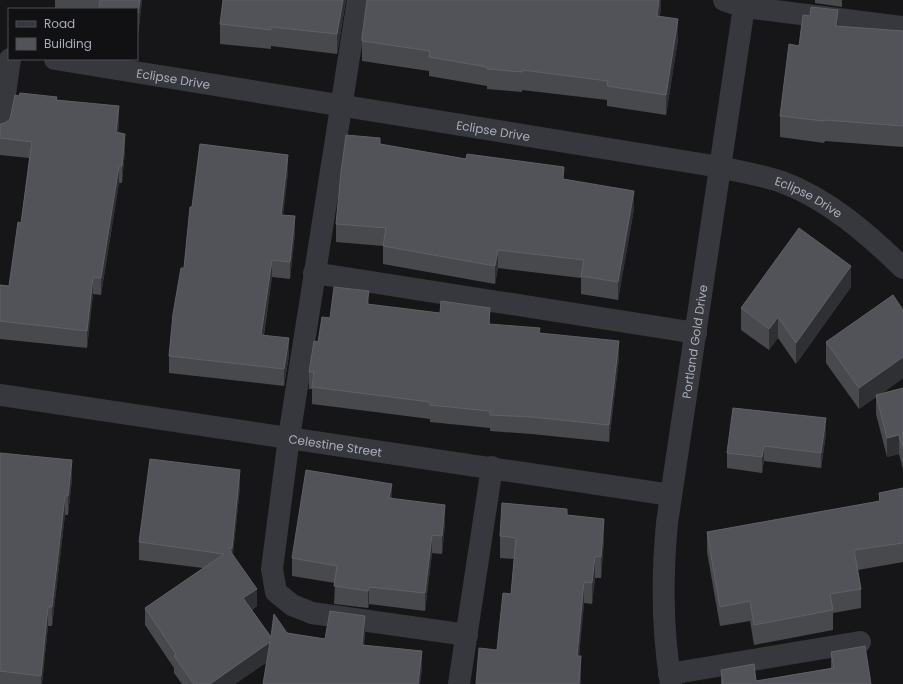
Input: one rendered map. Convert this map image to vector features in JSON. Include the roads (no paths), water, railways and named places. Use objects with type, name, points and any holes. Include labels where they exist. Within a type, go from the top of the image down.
[{"type":"street","points":[[358,0],[288,437],[272,569],[276,592],[292,605],[312,613],[467,635]]},
{"type":"street","points":[[738,2],[903,27]]},
{"type":"street","name":"Portland Gold Drive","points":[[670,679],[664,622],[664,556],[670,495],[696,333],[720,167],[738,2]]},
{"type":"street","points":[[0,129],[10,60]]},
{"type":"street","name":"Eclipse Drive","points":[[61,60],[720,167],[782,182],[824,203],[869,234],[903,268]]},
{"type":"street","points":[[314,273],[696,333]]},
{"type":"street","name":"Celestine Street","points":[[0,395],[492,467],[670,495]]},
{"type":"street","points":[[459,684],[492,467]]},
{"type":"street","points":[[670,679],[860,642]]}]
